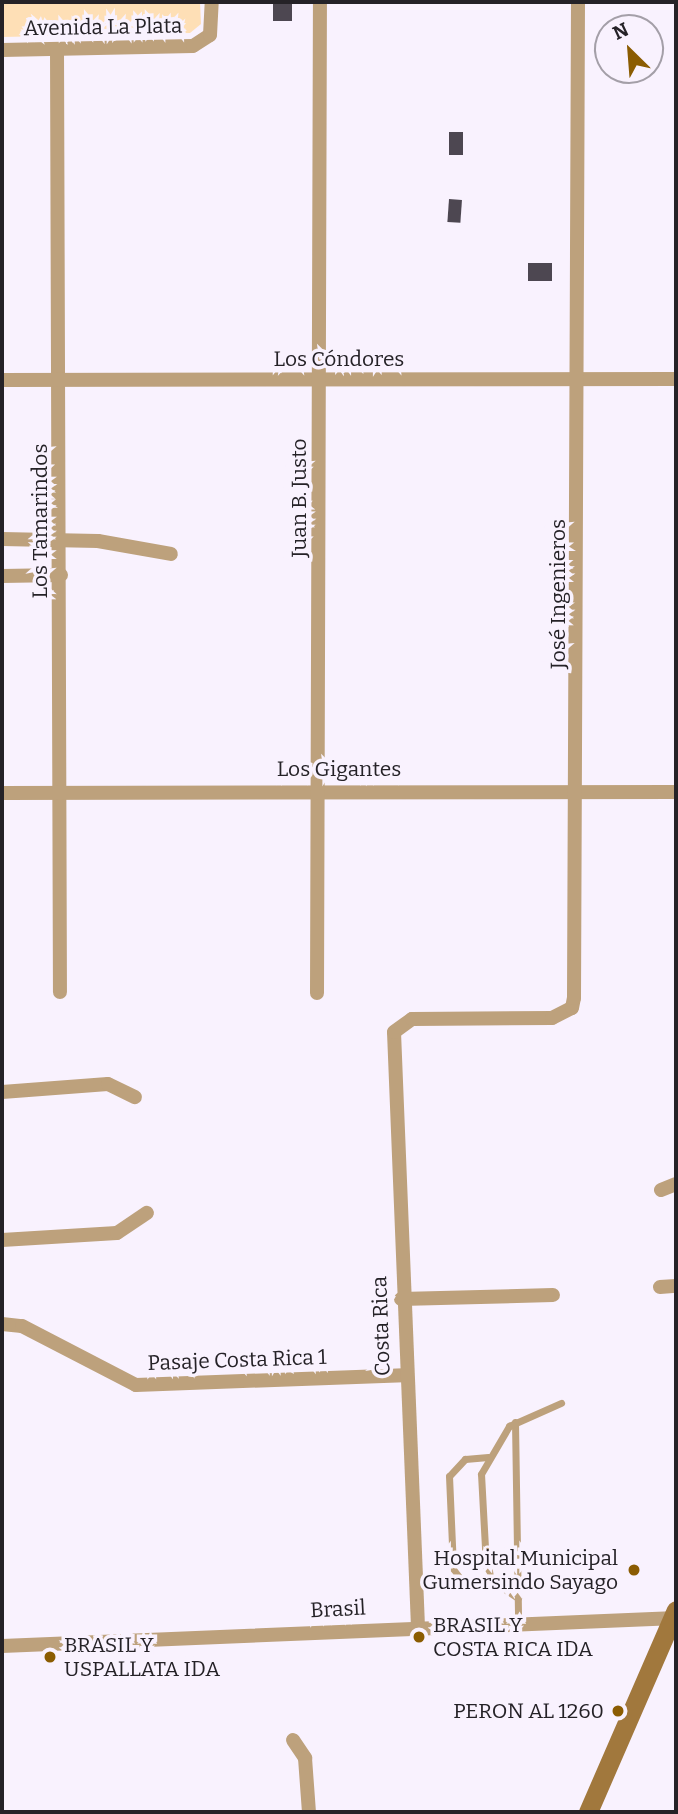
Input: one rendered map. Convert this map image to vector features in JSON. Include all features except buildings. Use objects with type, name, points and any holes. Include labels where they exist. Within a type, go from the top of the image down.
[{"type":"main road","points":[[588,1812],[675,1615]]},
{"type":"street","name":"Avenida La Plata","points":[[2,50],[200,44],[210,35],[212,2]]},
{"type":"street","name":"Juan B. Justo","points":[[317,993],[320,790],[320,2]]},
{"type":"street","name":"José Ingenieros","points":[[397,1024],[412,1019],[552,1018],[572,1008],[579,792],[578,2]]},
{"type":"street","name":"Los Tamarindos","points":[[57,50],[61,380],[60,992]]},
{"type":"street","name":"Los Cóndores","points":[[2,380],[676,379]]},
{"type":"street","points":[[2,539],[61,538],[171,554]]},
{"type":"street","points":[[2,576],[61,575]]},
{"type":"street","name":"Los Gigantes","points":[[2,793],[320,790],[676,792]]},
{"type":"street","name":"Costa Rica","points":[[397,1024],[392,1041],[404,1375],[418,1627]]},
{"type":"street","points":[[2,1092],[107,1084],[135,1097]]},
{"type":"street","points":[[661,1190],[676,1184]]},
{"type":"street","points":[[2,1240],[117,1233],[147,1213]]},
{"type":"street","points":[[660,1287],[676,1286]]},
{"type":"street","points":[[401,1299],[553,1295]]},
{"type":"street","name":"Pasaje Costa Rica 1","points":[[2,1324],[22,1326],[136,1385],[404,1375]]},
{"type":"street","name":"Brasil","points":[[2,1646],[675,1615]]},
{"type":"street","points":[[293,1740],[305,1758],[309,1812]]},
{"type":"lane","points":[[518,1598],[497,1584],[486,1566],[481,1474],[488,1457],[515,1422],[562,1403]]},
{"type":"lane","points":[[515,1422],[518,1624]]},
{"type":"lane","points":[[488,1457],[465,1460],[449,1476],[453,1569],[466,1586],[497,1584]]},
{"type":"shaded area","points":[[2,2],[200,2],[201,24],[190,33],[2,37]]},
{"type":"place","name":"Hospital Municipal Gumersindo Sayago","points":[[634,1570]]},
{"type":"place","name":"BRASIL Y COSTA RICA IDA","points":[[419,1637]]},
{"type":"place","name":"BRASIL Y USPALLATA IDA","points":[[50,1657]]},
{"type":"place","name":"PERON AL 1260","points":[[618,1711]]}]
